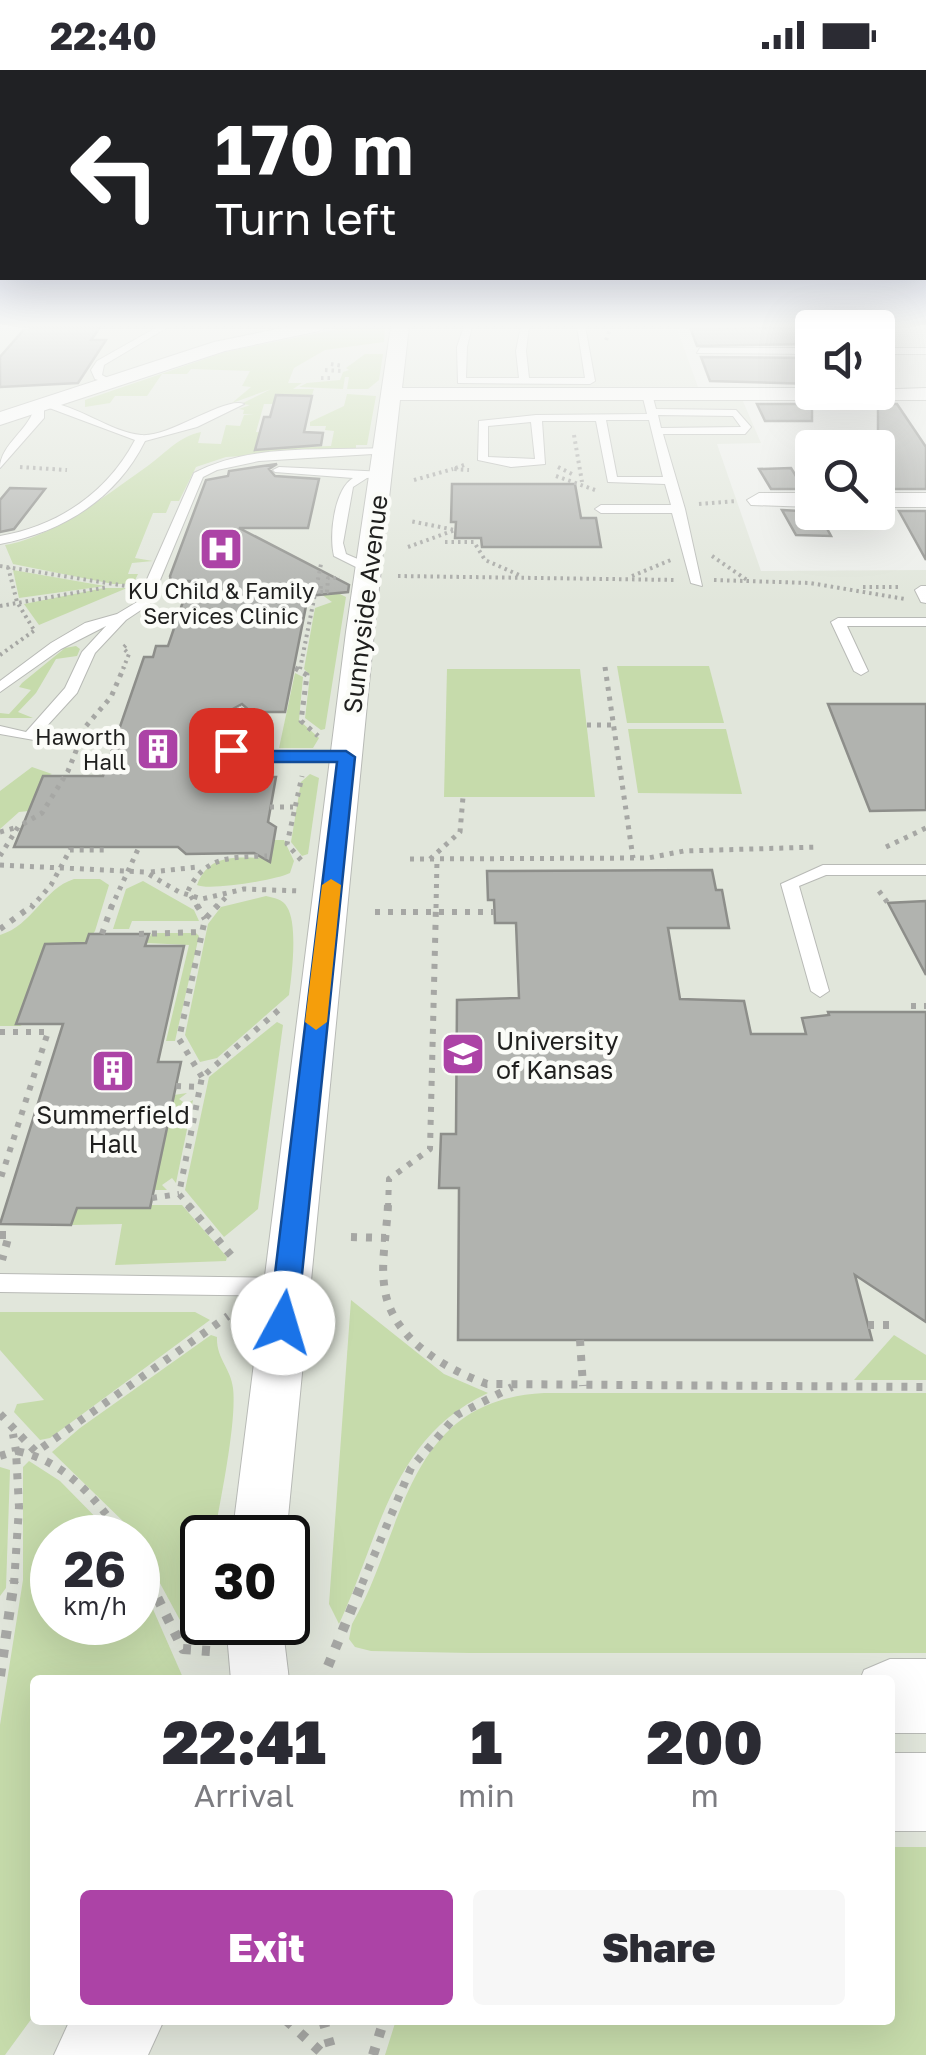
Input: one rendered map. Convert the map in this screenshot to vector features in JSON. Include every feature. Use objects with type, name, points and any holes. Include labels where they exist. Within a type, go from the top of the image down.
[{"type":"street","name":"Sunnyside Avenue","points":[[261,1515],[287,1287],[337,749],[371,574],[390,419]]},
{"type":"street","points":[[759,500],[795,500]]},
{"type":"street","points":[[895,500],[926,500]]},
{"type":"street","points":[[237,1645],[257,1675]]},
{"type":"street","points":[[895,1696],[926,1696]]},
{"type":"street","points":[[895,1792],[926,1792]]},
{"type":"street","points":[[98,2055],[117,2025]]},
{"type":"lane","points":[[0,465],[38,419]]},
{"type":"lane","points":[[79,419],[141,440],[206,419]]},
{"type":"lane","points":[[529,419],[482,423],[483,460],[511,464],[541,462],[536,419]]},
{"type":"lane","points":[[600,419],[612,480],[671,480]]},
{"type":"lane","points":[[653,419],[678,506],[690,582]]},
{"type":"lane","points":[[677,419],[745,431],[740,419]]},
{"type":"lane","points":[[0,540],[30,533],[98,495],[122,472],[141,440]]},
{"type":"lane","points":[[0,730],[30,737],[72,690],[99,639],[143,604],[198,475],[205,469],[240,460],[386,470]]},
{"type":"lane","points":[[279,470],[386,470]]},
{"type":"lane","points":[[602,508],[678,506]]},
{"type":"lane","points":[[926,590],[921,590],[926,600]]},
{"type":"lane","points":[[0,688],[90,626],[122,617]]},
{"type":"lane","points":[[860,670],[838,622],[926,622]]},
{"type":"lane","points":[[240,711],[231,750],[238,756],[337,749]]},
{"type":"lane","points":[[210,772],[250,756]]},
{"type":"lane","points":[[820,991],[790,884],[823,870],[926,870]]},
{"type":"lane","points":[[0,1283],[287,1287]]},
{"type":"path","points":[[572,419],[582,484]]},
{"type":"path","points":[[13,467],[67,470]]},
{"type":"path","points":[[386,470],[480,468]]},
{"type":"path","points":[[568,478],[580,472]]},
{"type":"path","points":[[544,475],[568,478],[630,503],[635,522],[656,524],[670,531],[677,559],[622,578]]},
{"type":"path","points":[[678,506],[759,500]]},
{"type":"path","points":[[408,547],[456,530],[410,521]]},
{"type":"path","points":[[445,542],[474,542],[484,559],[527,577]]},
{"type":"path","points":[[703,548],[748,581]]},
{"type":"path","points":[[0,566],[115,586]]},
{"type":"path","points":[[8,566],[17,602],[34,630]]},
{"type":"path","points":[[680,570],[690,582]]},
{"type":"path","points":[[337,749],[302,721],[306,675],[297,669],[321,577],[320,592],[326,592],[328,578],[371,574],[449,576]]},
{"type":"path","points":[[0,606],[115,586],[137,586]]},
{"type":"path","points":[[845,588],[903,587],[910,600]]},
{"type":"path","points":[[0,832],[42,813],[68,771],[86,726],[111,697],[129,654],[124,648],[131,640]]},
{"type":"path","points":[[0,650],[10,648]]},
{"type":"path","points":[[605,666],[634,858]]},
{"type":"path","points":[[587,724],[614,724]]},
{"type":"path","points":[[297,786],[287,844],[311,873]]},
{"type":"path","points":[[464,797],[460,832],[433,860],[430,1149],[388,1179],[384,1284],[388,1302],[402,1328],[422,1350],[456,1374],[487,1384],[926,1386]]},
{"type":"path","points":[[270,808],[293,808]]},
{"type":"path","points":[[0,856],[18,827]]},
{"type":"path","points":[[886,846],[926,828]]},
{"type":"path","points":[[872,846],[906,846]]},
{"type":"path","points":[[102,934],[119,885],[140,847]]},
{"type":"path","points":[[410,859],[634,858],[684,851],[833,847]]},
{"type":"path","points":[[0,929],[18,920],[60,870],[70,850],[106,850]]},
{"type":"path","points":[[0,866],[145,872],[201,866],[225,857],[267,856]]},
{"type":"path","points":[[201,866],[191,881],[190,897],[204,919]]},
{"type":"path","points":[[145,872],[190,897],[202,899],[260,888],[308,892]]},
{"type":"path","points":[[202,1077],[179,1039],[204,919],[230,893]]},
{"type":"path","points":[[376,912],[494,912]]},
{"type":"path","points":[[139,934],[202,932]]},
{"type":"path","points":[[179,1194],[202,1077],[294,998]]},
{"type":"path","points":[[911,1006],[926,1006]]},
{"type":"path","points":[[0,1032],[48,1032],[0,1181]]},
{"type":"path","points":[[176,1086],[200,1087]]},
{"type":"path","points":[[152,1198],[179,1194]]},
{"type":"path","points":[[179,1194],[235,1260]]},
{"type":"path","points":[[0,1235],[9,1235],[0,1266]]},
{"type":"path","points":[[351,1237],[386,1238]]},
{"type":"path","points":[[0,1456],[16,1451],[36,1452],[228,1316]]},
{"type":"path","points":[[868,1325],[894,1325]]},
{"type":"path","points":[[580,1340],[583,1386]]},
{"type":"path","points":[[328,1666],[411,1468],[456,1415],[513,1386]]},
{"type":"path","points":[[0,1414],[12,1431],[109,1515]]},
{"type":"path","points":[[0,1676],[15,1574],[16,1451],[12,1431]]},
{"type":"path","points":[[160,1603],[180,1642]]},
{"type":"path","points":[[291,2025],[324,2055]]},
{"type":"path","points":[[324,2025],[333,2055]]},
{"type":"path","points":[[374,2055],[383,2025]]},
{"type":"shaded area","name":"University of Kansas","points":[[0,419],[750,419],[761,443],[717,444],[761,571],[926,570],[926,2055],[0,2055]]},
{"type":"green space","points":[[243,419],[260,419],[256,432],[268,433],[264,448],[331,446],[334,431],[325,430],[326,426],[310,426],[310,422],[372,419],[367,445],[356,445],[356,449],[226,457],[196,467],[179,501],[171,501],[166,513],[153,513],[135,558],[153,561],[132,563],[128,574],[138,574],[133,584],[113,584],[13,564],[5,545],[42,533],[80,512],[186,437],[201,432],[198,443],[221,444],[226,425],[240,426]]},
{"type":"green space","points":[[13,570],[105,586],[19,598]]},
{"type":"green space","points":[[104,588],[127,588],[39,625],[24,604]]},
{"type":"green space","points":[[334,591],[346,597],[325,729],[321,730],[305,718],[310,675],[304,669],[315,608],[332,602],[321,594]]},
{"type":"green space","points":[[65,648],[80,649],[77,656],[56,659],[36,693],[18,712],[33,718],[0,718],[0,713],[9,714],[31,690],[19,687],[22,683]]},
{"type":"green space","points":[[617,666],[709,666],[724,723],[627,723]]},
{"type":"green space","points":[[447,669],[580,669],[595,797],[444,797]]},
{"type":"green space","points":[[295,673],[303,677],[299,720],[319,738],[313,748],[279,748]]},
{"type":"green space","points":[[628,729],[726,729],[742,794],[638,793]]},
{"type":"green space","points":[[32,767],[52,774],[42,778],[29,811],[19,812],[0,829],[0,791]]},
{"type":"green space","points":[[310,774],[319,778],[308,854],[302,856],[291,842],[301,782]]},
{"type":"green space","points":[[274,840],[284,840],[294,861],[290,873],[243,884],[197,885],[210,866],[218,862],[271,858]]},
{"type":"green space","points":[[74,879],[100,879],[109,885],[95,931],[86,943],[44,945],[16,1023],[22,1026],[0,1026],[0,935],[21,923],[54,891]]},
{"type":"green space","points":[[143,881],[194,910],[199,921],[132,921],[129,929],[113,929],[126,889]]},
{"type":"green space","points":[[266,896],[283,902],[290,915],[293,950],[289,995],[217,1058],[200,1062],[185,1035],[208,924],[221,907]]},
{"type":"green space","points":[[152,933],[199,936],[175,1041],[166,1041],[189,945],[146,943]]},
{"type":"green space","points":[[277,1022],[283,1025],[258,1209],[224,1237],[185,1190],[209,1077]]},
{"type":"green space","points":[[187,1093],[179,1099],[186,1104],[193,1100],[176,1183],[172,1178],[162,1185],[167,1190],[153,1190],[174,1095]]},
{"type":"green space","points":[[182,1205],[227,1257],[226,1261],[115,1265],[122,1224],[71,1225],[77,1208]]},
{"type":"green space","points":[[351,1300],[444,1374],[488,1393],[456,1412],[430,1435],[409,1462],[339,1624],[329,1604]]},
{"type":"green space","points":[[0,1312],[195,1312],[210,1320],[50,1438],[40,1440],[14,1412],[17,1404],[44,1400],[0,1350]]},
{"type":"green space","points":[[211,1335],[217,1337],[232,1381],[233,1421],[218,1515],[180,1515],[180,1620],[160,1583],[160,1515],[117,1515],[52,1452]]},
{"type":"green space","points":[[894,1335],[926,1355],[926,1380],[854,1380]]},
{"type":"green space","points":[[544,1393],[926,1393],[926,1653],[469,1653],[371,1651],[355,1647],[349,1639],[352,1624],[416,1476],[436,1444],[463,1419],[498,1401]]},
{"type":"green space","points":[[29,1461],[60,1481],[93,1515],[30,1515],[30,1645],[160,1645],[160,1625],[182,1675],[30,1675],[30,2021],[5,2055],[0,2055],[0,1725],[23,1580],[23,1467]]},
{"type":"green space","points":[[0,1467],[10,1470],[6,1588],[0,1596]]},
{"type":"green space","points":[[895,1847],[926,1847],[926,2055],[385,2055],[394,2025],[895,2025]]},
{"type":"building","points":[[264,419],[307,419],[304,432],[323,433],[321,445],[255,450]]},
{"type":"building","points":[[764,419],[812,419],[765,421]]},
{"type":"building","points":[[878,419],[907,419],[926,447],[926,489],[895,489],[895,430],[878,430]]},
{"type":"building","name":"Haworth Hall","points":[[277,464],[269,469],[275,476],[319,479],[308,528],[239,528],[349,585],[348,592],[308,596],[285,712],[251,712],[242,704],[229,711],[212,711],[197,777],[276,777],[268,822],[276,827],[270,862],[254,853],[186,854],[178,847],[14,847],[43,776],[103,776],[144,657],[153,657],[156,646],[168,646],[190,581],[171,581],[170,576],[206,480],[228,476],[229,471]]},
{"type":"building","points":[[791,468],[795,489],[771,489],[759,469]]},
{"type":"building","points":[[452,484],[575,484],[581,518],[596,518],[601,547],[482,547],[481,538],[455,538],[456,522],[451,522]]},
{"type":"building","points":[[10,488],[45,489],[14,529],[0,532],[0,500]]},
{"type":"building","points":[[782,510],[795,511],[795,530],[828,530],[831,536],[796,535]]},
{"type":"building","points":[[899,511],[926,511],[926,560]]},
{"type":"building","points":[[828,704],[926,704],[926,810],[870,811]]},
{"type":"building","points":[[712,870],[716,890],[722,890],[729,928],[668,928],[680,999],[744,1001],[751,1034],[806,1034],[802,1018],[829,1015],[828,1012],[926,1012],[926,1322],[855,1275],[872,1340],[458,1340],[459,1188],[439,1188],[441,1134],[456,1134],[457,1000],[519,998],[516,923],[495,923],[494,900],[488,900],[487,871]]},
{"type":"building","points":[[926,901],[926,975],[888,903]]},
{"type":"building","name":"Summerfield Hall","points":[[89,934],[149,934],[145,946],[184,946],[158,1062],[181,1062],[150,1208],[77,1208],[71,1225],[0,1224],[63,1024],[16,1024],[45,944],[86,943]]},
{"type":"slow traffic","points":[[316,1022],[331,885]]},
{"type":"place","name":"KU Child & Family Services Clinic","points":[[221,549]]},
{"type":"place","name":"Haworth Hall","points":[[158,749]]},
{"type":"place","name":"University of Kansas","points":[[463,1054]]},
{"type":"place","name":"Summerfield Hall","points":[[113,1071]]},
{"type":"route","points":[[231,750],[238,756],[346,757],[283,1323]]}]
